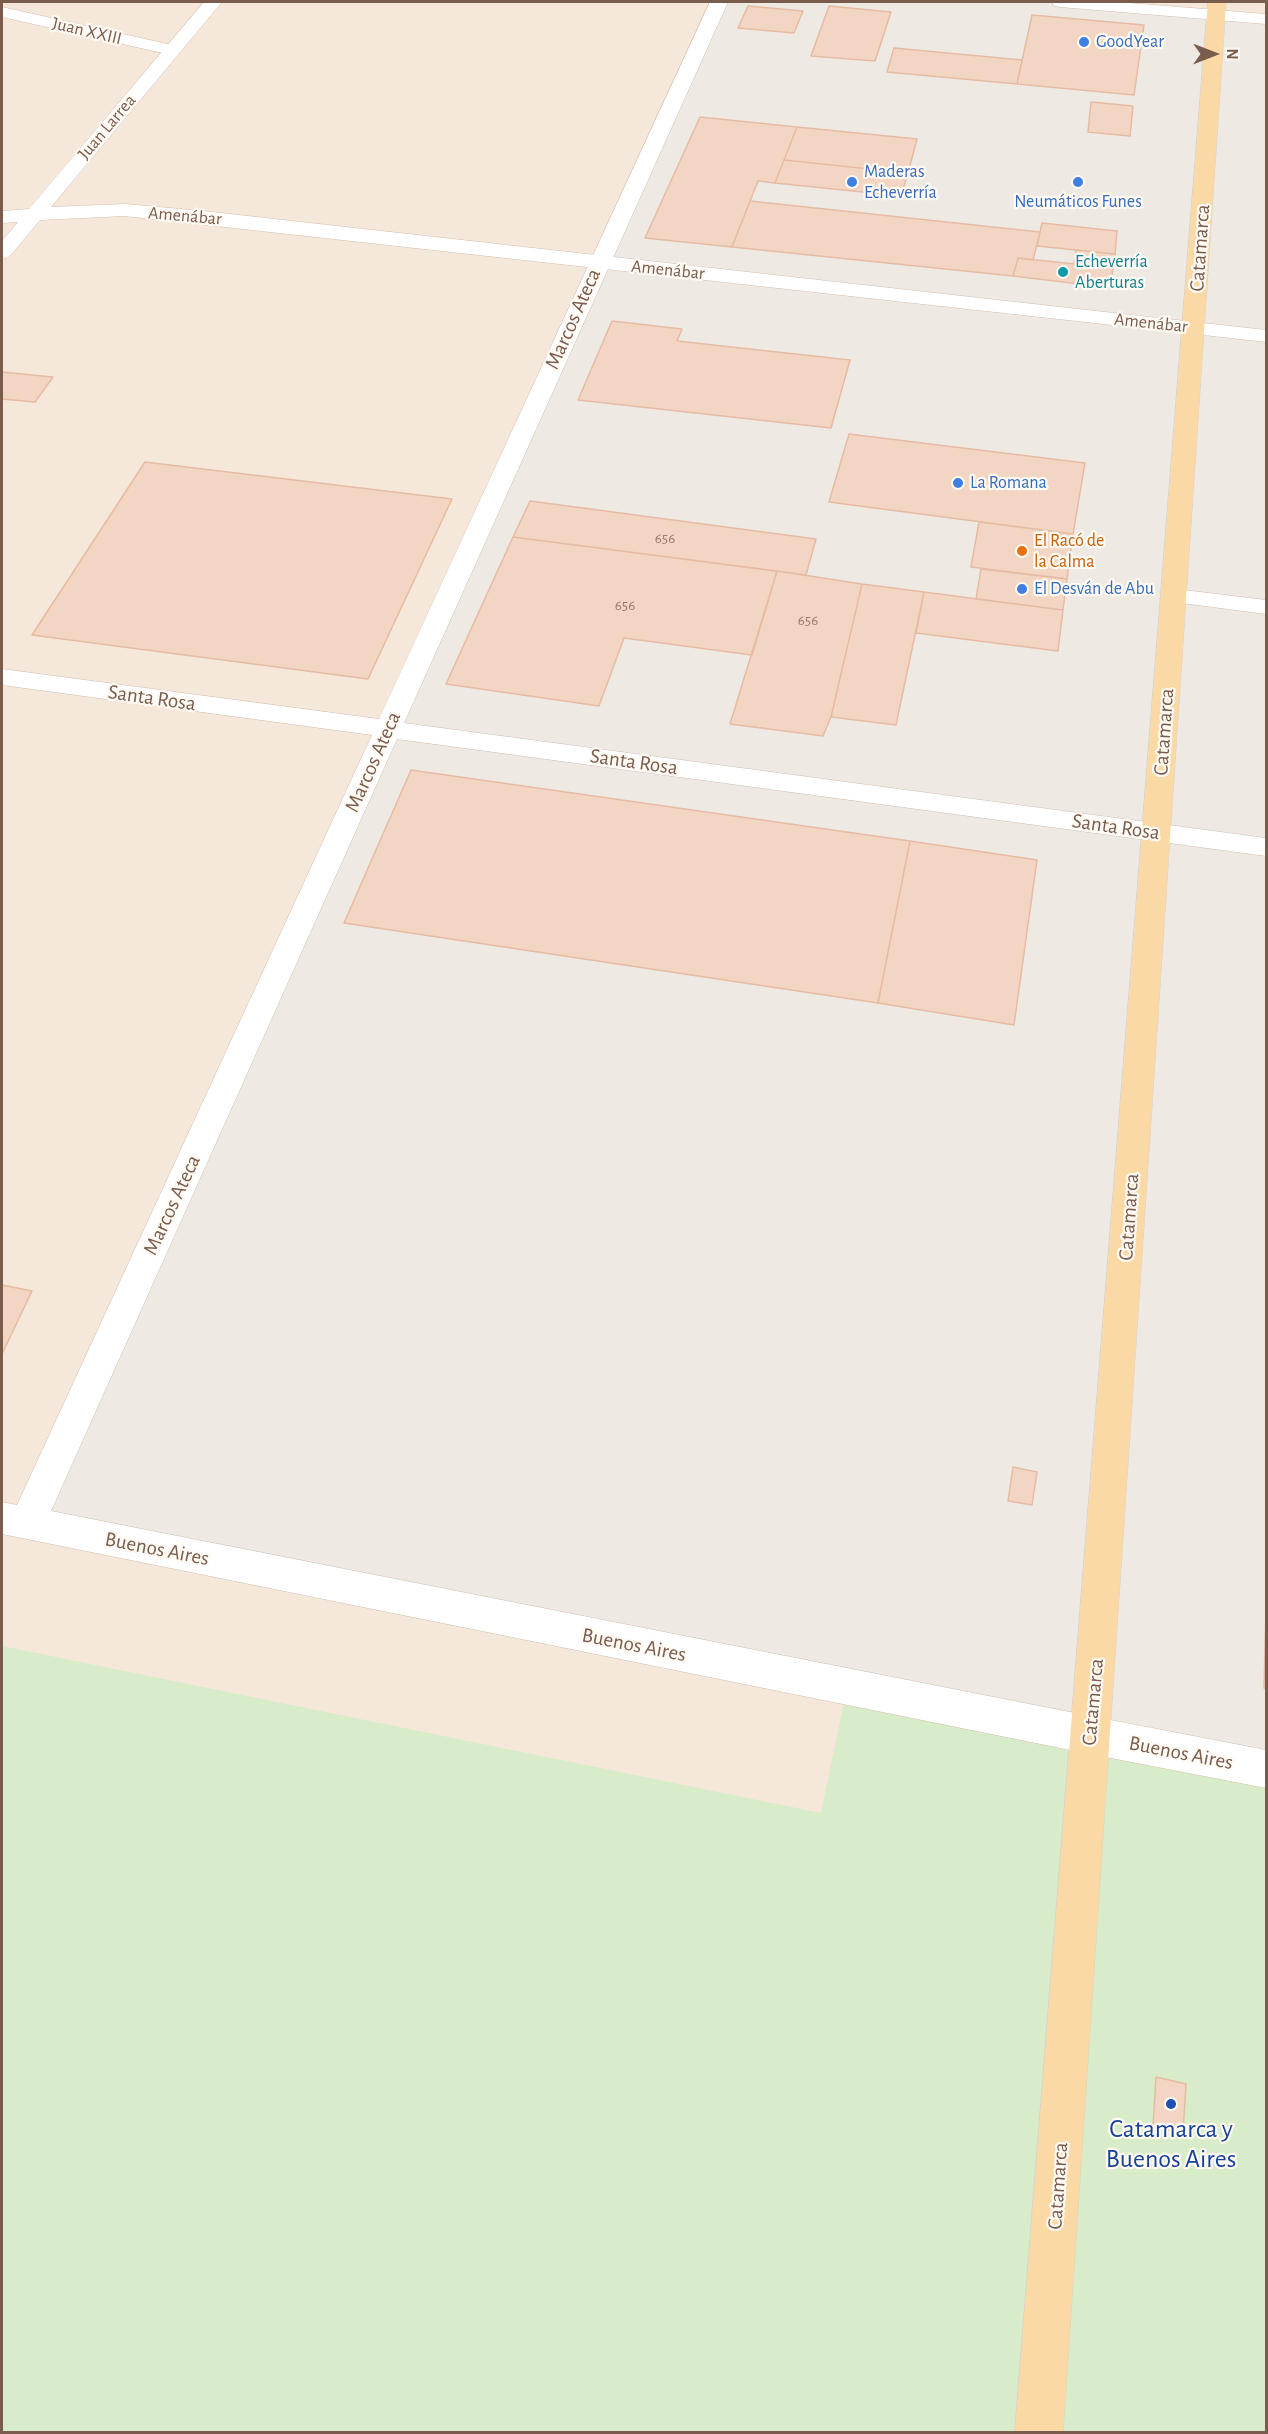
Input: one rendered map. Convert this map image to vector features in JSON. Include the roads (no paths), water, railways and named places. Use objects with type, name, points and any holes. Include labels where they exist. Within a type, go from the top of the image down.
[{"type":"main road","name":"Catamarca","points":[[1040,2433],[1217,8]]},
{"type":"street","name":"Juan Larrea","points":[[2,253],[213,2]]},
{"type":"street","name":"Marcos Ateca","points":[[14,1520],[388,729],[719,2]]},
{"type":"street","points":[[1060,2],[1217,8],[1266,19]]},
{"type":"street","name":"Juan XXIII","points":[[2,12],[172,50]]},
{"type":"street","name":"Amenábar","points":[[2,217],[88,210],[125,210],[263,223],[1266,336]]},
{"type":"street","points":[[1174,596],[1266,607]]},
{"type":"street","name":"Santa Rosa","points":[[2,678],[1266,847]]},
{"type":"street","name":"Buenos Aires","points":[[14,1520],[1266,1769]]},
{"type":"place","name":"GoodYear","points":[[1084,42]]},
{"type":"place","name":"Maderas Echeverría","points":[[852,182]]},
{"type":"place","name":"Neumáticos Funes","points":[[1078,182]]},
{"type":"place","name":"Echeverría Aberturas","points":[[1063,272]]},
{"type":"place","name":"La Romana","points":[[958,483]]},
{"type":"place","name":"El Racó de la Calma","points":[[1022,551]]},
{"type":"place","name":"El Desván de Abu","points":[[1022,589]]},
{"type":"place","name":"Catamarca y Buenos Aires","points":[[1171,2104]]}]
